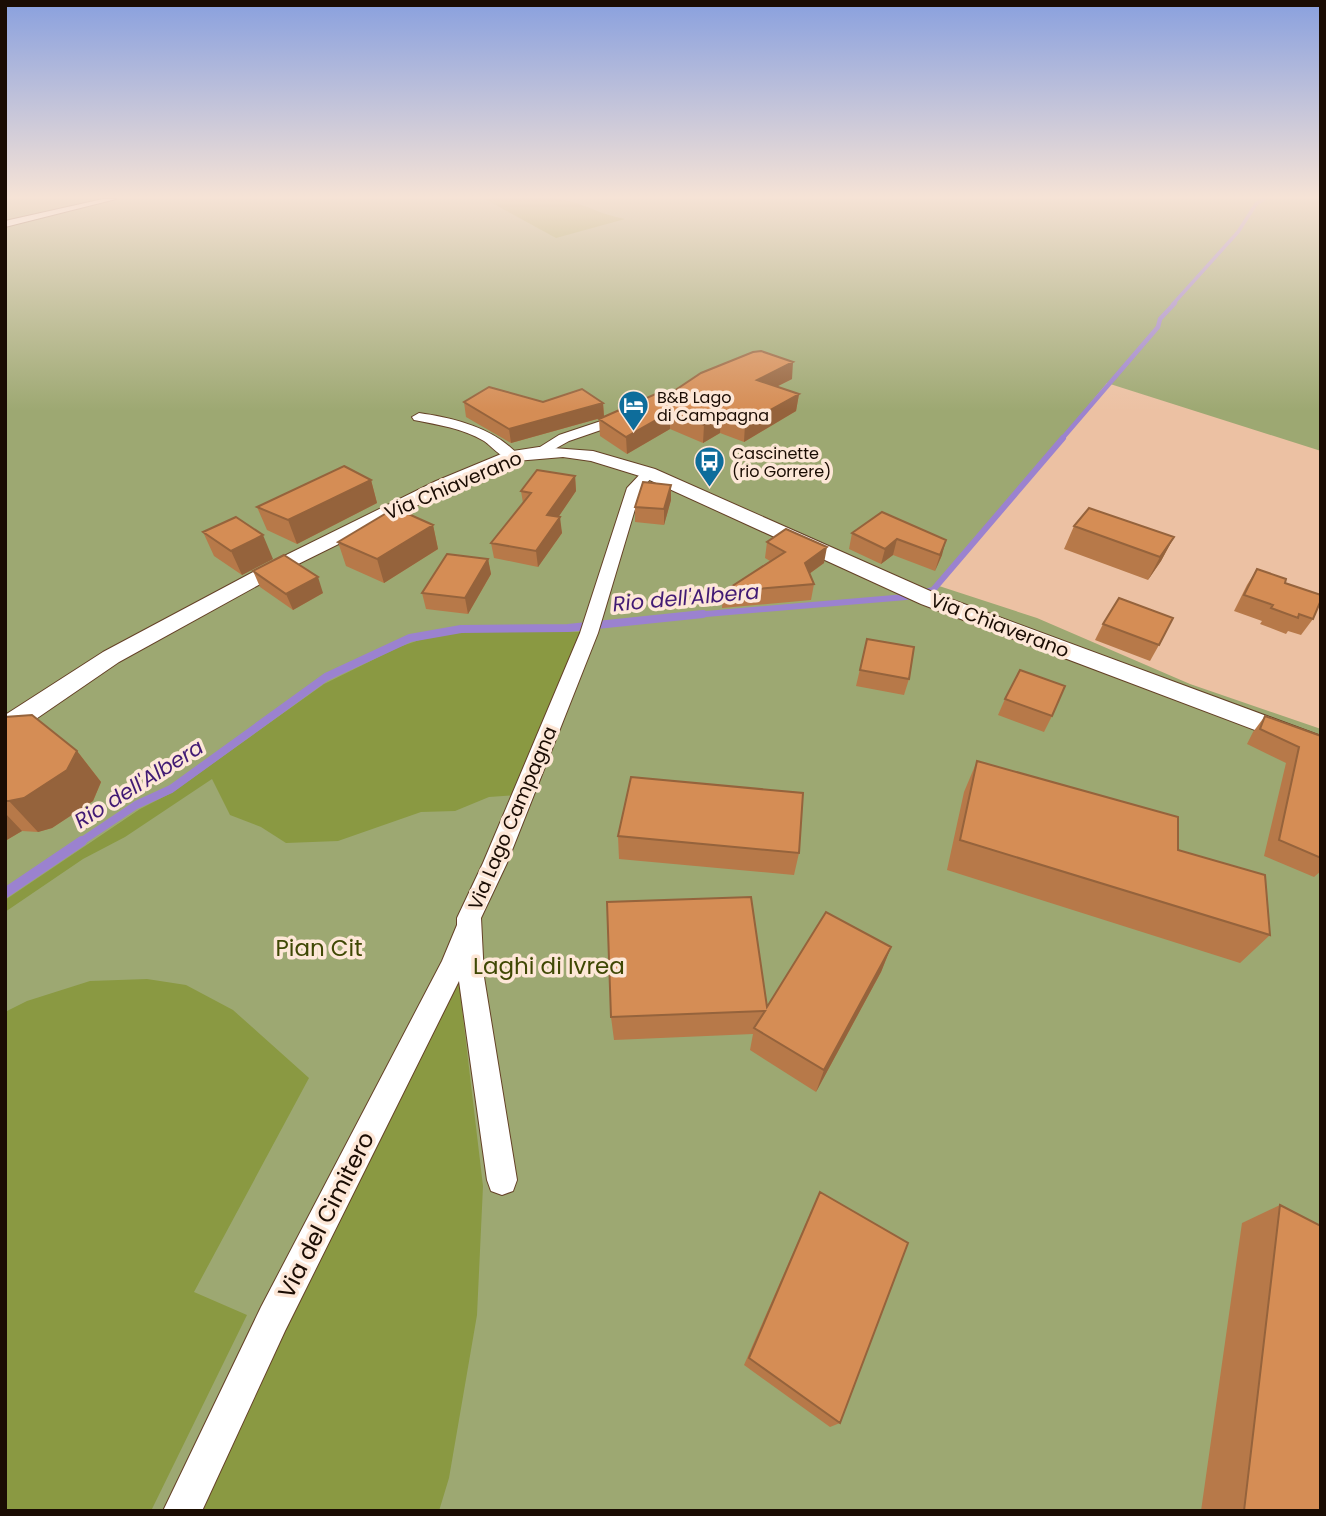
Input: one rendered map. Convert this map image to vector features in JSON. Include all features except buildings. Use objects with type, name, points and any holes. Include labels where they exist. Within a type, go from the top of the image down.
[{"type":"street","points":[[539,452],[564,438],[632,414]]},
{"type":"street","points":[[419,417],[465,426],[495,442],[512,456]]},
{"type":"street","name":"Via Chiaverano","points":[[5,728],[111,657],[188,614],[443,485],[512,456],[539,452],[593,456],[649,473],[919,594],[1321,746]]},
{"type":"street","name":"Via Lago Campagna","points":[[502,1180],[471,977],[469,918],[495,863],[593,625],[634,488],[649,473]]},
{"type":"street","name":"Via del Cimitero","points":[[182,1511],[273,1319],[454,964],[469,918]]},
{"type":"green space","name":"Laghi di Ivrea","points":[[5,270],[1321,270],[1321,451],[1107,383],[939,586],[1037,618],[1190,684],[1321,729],[1321,1511],[5,1511]]},
{"type":"green space","points":[[480,630],[580,632],[517,795],[489,797],[455,811],[421,812],[338,841],[286,843],[261,827],[230,815],[212,779],[125,837],[83,859],[5,912],[5,900],[140,809],[173,792],[324,684],[399,647],[437,634]]},
{"type":"green space","points":[[458,975],[483,1186],[477,1315],[449,1478],[439,1511],[197,1511]]},
{"type":"green space","points":[[147,979],[186,985],[233,1010],[309,1078],[194,1292],[247,1315],[151,1511],[5,1511],[5,1012],[27,1001],[90,981]]},
{"type":"waterway","name":"Rio dell'Albera","points":[[1173,304],[1204,270]]},
{"type":"waterway","name":"Rio dell'Albera","points":[[1061,440],[1158,327],[1160,319],[1175,303]]},
{"type":"waterway","name":"Rio dell'Albera","points":[[687,616],[906,597],[933,590],[1063,438]]},
{"type":"waterway","name":"Rio dell'Albera","points":[[687,616],[703,614]]},
{"type":"waterway","name":"Rio dell'Albera","points":[[683,616],[687,616]]},
{"type":"waterway","name":"Rio dell'Albera","points":[[82,841],[136,805],[171,789],[326,677],[410,638],[461,629],[568,628],[687,616]]},
{"type":"waterway","name":"Rio dell'Albera","points":[[5,893],[82,841]]},
{"type":"place","name":"B&B Lago di Campagna","points":[[634,433]]},
{"type":"place","name":"Cascinette (rio Gorrere)","points":[[709,489]]},
{"type":"park label","name":"Pian Cit","points":[[319,948]]}]
